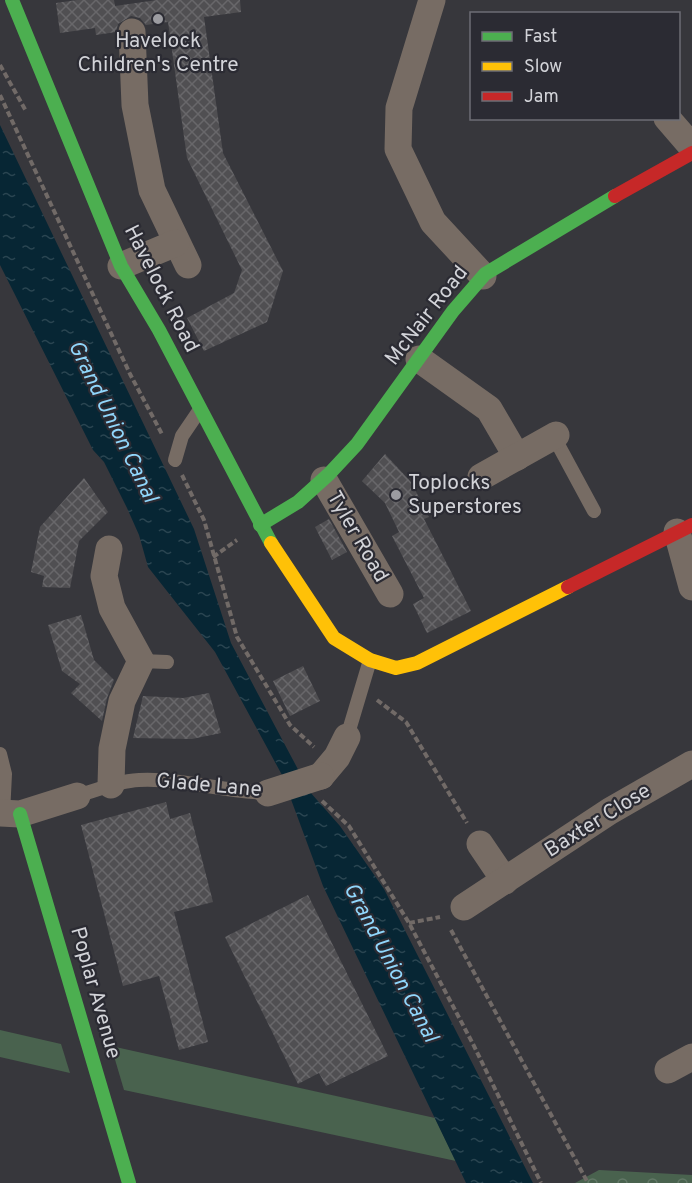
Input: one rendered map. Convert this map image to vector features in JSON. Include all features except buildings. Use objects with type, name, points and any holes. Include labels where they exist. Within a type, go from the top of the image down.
[{"type":"street","name":"Havelock Road","points":[[12,0],[63,119],[121,267],[159,330],[260,525]]},
{"type":"street","points":[[432,0],[399,108],[398,149],[433,222],[483,276]]},
{"type":"street","points":[[121,267],[182,254],[152,190],[135,105],[132,32]]},
{"type":"street","points":[[669,120],[692,147]]},
{"type":"street","name":"McNair Road","points":[[260,525],[289,510],[357,448],[418,359],[483,276],[549,234],[692,153]]},
{"type":"street","points":[[418,359],[489,409],[517,457]]},
{"type":"street","points":[[481,477],[555,436]]},
{"type":"street","name":"Tyler Road","points":[[324,480],[390,594]]},
{"type":"street","points":[[260,525],[334,638],[370,660],[396,668],[417,663],[685,528],[692,587]]},
{"type":"street","points":[[109,549],[104,576],[112,608],[154,662],[122,701],[112,749],[111,785]]},
{"type":"street","points":[[319,786],[347,737]]},
{"type":"street","name":"Baxter Close","points":[[453,916],[610,811],[692,764]]},
{"type":"street","name":"Glade Lane","points":[[268,793],[319,786]]},
{"type":"street","points":[[8,814],[77,796]]},
{"type":"street","name":"Poplar Avenue","points":[[8,814],[129,1183]]},
{"type":"street","points":[[480,844],[505,881]]},
{"type":"street","points":[[668,1070],[692,1057]]},
{"type":"lane","points":[[175,460],[182,436],[199,411]]},
{"type":"lane","points":[[555,436],[594,511]]},
{"type":"lane","points":[[347,737],[370,660]]},
{"type":"lane","points":[[0,754],[5,774],[8,814]]},
{"type":"lane","name":"Glade Lane","points":[[77,796],[111,785],[137,780],[170,781],[237,792],[268,793]]},
{"type":"path","points":[[0,95],[129,374],[204,520],[237,637],[290,725],[308,744]]},
{"type":"path","points":[[362,689],[406,722],[480,844]]},
{"type":"path","points":[[319,786],[349,826],[409,923],[473,1044],[541,1183]]},
{"type":"path","points":[[409,923],[453,916],[588,1183]]},
{"type":"green space","points":[[0,1030],[61,1044],[70,1073],[0,1057]]},
{"type":"green space","points":[[111,1046],[435,1118],[456,1161],[124,1090]]},
{"type":"green space","points":[[599,1170],[692,1175],[692,1183],[575,1183]]},
{"type":"water","name":"Grand Union Canal","points":[[0,125],[194,529],[231,643],[310,792],[340,826],[384,889],[533,1183],[466,1183],[323,886],[282,775],[215,652],[148,567],[139,535],[127,508],[104,462],[93,450],[0,265]]},
{"type":"traffic: fast","points":[[12,0],[121,266],[159,330],[271,543]]},
{"type":"traffic: fast","points":[[260,525],[298,502],[357,444],[453,311],[485,274],[615,196]]},
{"type":"traffic: fast","points":[[20,814],[129,1183]]},
{"type":"traffic: slow","points":[[271,543],[334,638],[370,660],[396,668],[417,663],[568,587]]},
{"type":"traffic: jam","points":[[615,196],[692,153]]},
{"type":"traffic: jam","points":[[568,587],[692,525]]},
{"type":"place","name":"Havelock Children's Centre","points":[[158,19]]},
{"type":"place","name":"Toplocks Superstores","points":[[396,495]]}]
